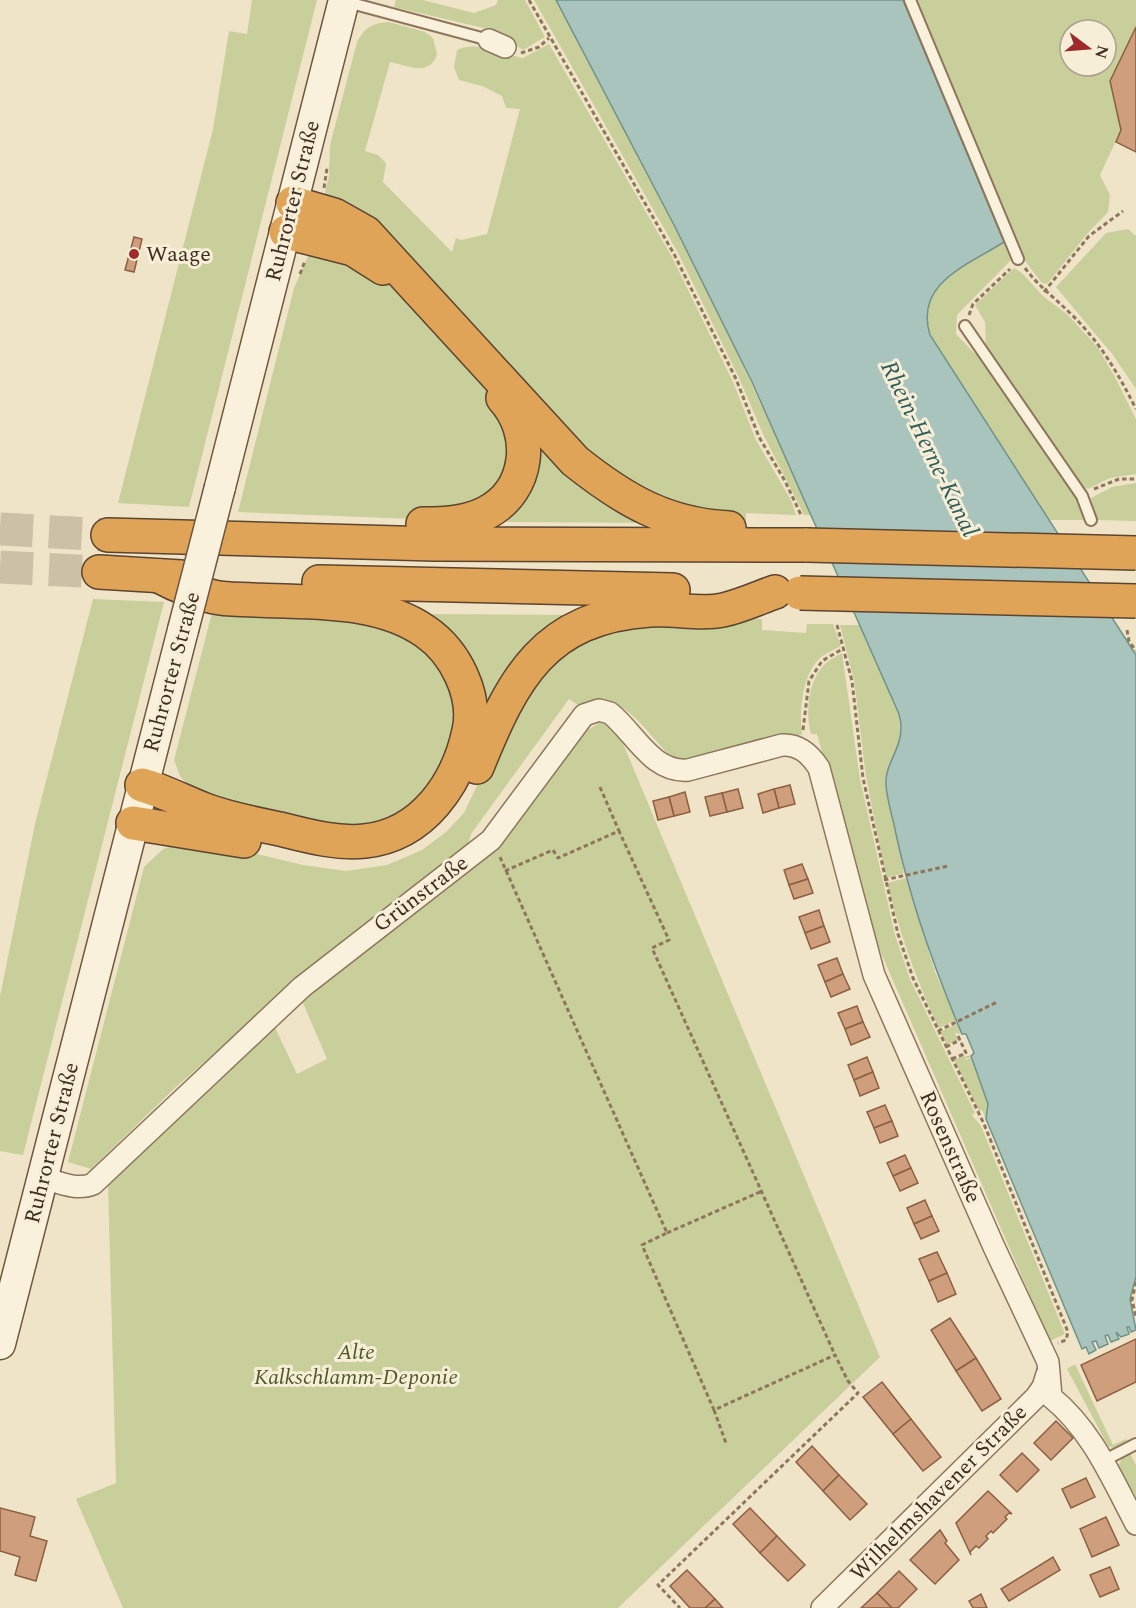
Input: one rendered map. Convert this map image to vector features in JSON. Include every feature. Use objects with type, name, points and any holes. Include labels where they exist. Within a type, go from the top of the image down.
[{"type":"highway","points":[[289,218],[334,215],[366,233],[575,461],[611,490],[657,514],[710,527],[804,530],[1136,554]]},
{"type":"highway","points":[[289,218],[373,259],[392,275],[507,403],[522,429],[526,452],[519,477],[508,495],[488,512],[465,522],[335,524],[292,540]]},
{"type":"highway","points":[[108,535],[435,544],[804,530]]},
{"type":"highway","points":[[99,572],[403,585],[788,592],[1132,616]]},
{"type":"highway","points":[[142,785],[162,790],[207,811],[244,821],[328,840],[364,841],[385,837],[404,828],[430,808],[449,786],[462,760],[470,728],[470,708],[466,688],[454,661],[442,645],[424,631],[399,619],[358,606],[216,598],[159,576]]},
{"type":"highway","points":[[133,824],[201,833],[306,856],[346,861],[401,852],[429,835],[457,807],[512,689],[524,672],[560,636],[594,620],[621,613],[651,610],[722,610],[788,592]]},
{"type":"main road","name":"Ruhrorter Straße","points":[[0,1344],[344,0]]},
{"type":"street","name":"Grünstraße","points":[[43,1178],[68,1185],[86,1187],[93,1184],[302,987],[491,840],[576,723],[585,715],[595,711],[610,713],[658,763],[675,770],[688,770],[782,745],[803,750]]},
{"type":"street","name":"Rosenstraße","points":[[803,750],[819,768],[874,975],[994,1247],[1048,1362],[1051,1397],[1077,1421],[1103,1461],[1136,1524]]},
{"type":"street","name":"Wilhelmshavener Straße","points":[[822,1608],[1036,1397],[1043,1387],[1048,1372]]},
{"type":"lane","points":[[344,0],[497,44]]},
{"type":"lane","points":[[910,0],[1018,259]]},
{"type":"lane","points":[[966,326],[1082,496],[1091,520]]},
{"type":"lane","points":[[1103,1461],[1136,1444]]},
{"type":"path","points":[[529,0],[674,254],[736,379],[759,437],[785,481],[804,530]]},
{"type":"path","points":[[497,44],[521,53],[531,51],[550,38]]},
{"type":"path","points":[[1044,292],[1089,236],[1123,211]]},
{"type":"path","points":[[966,326],[973,304],[1018,259],[1044,292],[1070,312],[1102,347],[1136,409]]},
{"type":"path","points":[[1082,496],[1109,482],[1136,479]]},
{"type":"path","points":[[1132,616],[1129,641],[1136,651]]},
{"type":"path","points":[[837,625],[852,681],[863,778],[884,880],[913,978],[984,1124],[1068,1332],[1066,1340],[1042,1349]]},
{"type":"path","points":[[803,750],[803,720],[809,681],[822,661],[844,647]]},
{"type":"path","points":[[600,787],[669,940],[652,948],[835,1355],[848,1381],[858,1392],[658,1585],[680,1608]]},
{"type":"path","points":[[505,871],[553,850],[558,858],[619,831]]},
{"type":"path","points":[[491,840],[667,1233]]},
{"type":"path","points":[[884,880],[948,866]]},
{"type":"path","points":[[938,1031],[997,1002]]},
{"type":"path","points":[[946,1047],[959,1038],[967,1055],[952,1059]]},
{"type":"path","points":[[726,1443],[714,1410],[642,1245],[762,1191]]},
{"type":"path","points":[[1136,1282],[1132,1300],[1136,1317]]},
{"type":"path","points":[[714,1410],[835,1355]]},
{"type":"green space","points":[[252,0],[317,0],[189,507],[118,503],[213,129],[229,31],[247,34]]},
{"type":"green space","points":[[396,0],[423,0],[474,13],[496,5],[498,0],[525,0],[545,37],[523,50],[492,30],[394,7]]},
{"type":"green space","points":[[534,0],[556,0],[568,21],[715,305],[812,515],[804,515],[763,434],[739,378],[678,253]]},
{"type":"green space","points":[[915,0],[1136,0],[1136,27],[1118,64],[1118,18],[1058,18],[1058,78],[1111,78],[1110,81],[1121,130],[1100,175],[1110,195],[1108,212],[1087,234],[1047,284],[1042,283],[1022,257]]},
{"type":"green space","points":[[389,22],[425,32],[433,38],[437,54],[434,61],[424,68],[390,62],[365,151],[378,155],[386,163],[383,182],[452,252],[456,238],[461,240],[487,234],[520,109],[506,108],[502,96],[482,86],[459,80],[454,67],[457,50],[472,46],[481,47],[523,58],[549,44],[672,257],[733,382],[756,440],[791,500],[796,515],[746,513],[746,521],[709,519],[617,483],[324,197],[329,176],[330,145],[357,42],[370,27],[378,23]]},
{"type":"green space","points":[[1128,229],[1136,236],[1136,389],[1113,355],[1056,287],[1106,233]]},
{"type":"green space","points":[[1004,242],[1011,260],[957,315],[956,334],[987,366],[1073,491],[1087,520],[1048,520],[936,347],[928,327],[928,310],[933,295],[942,282]]},
{"type":"green space","points":[[321,252],[387,281],[502,405],[515,431],[503,491],[438,520],[238,512],[294,288],[308,256]]},
{"type":"green space","points":[[1014,268],[1022,273],[1043,296],[1068,315],[1098,348],[1136,419],[1136,474],[1110,478],[1088,489],[1081,486],[986,350],[985,322],[975,305]]},
{"type":"green space","points":[[538,435],[643,523],[505,522],[523,503],[534,483],[539,461]]},
{"type":"green space","points":[[1136,483],[1136,521],[1096,520],[1091,498],[1112,487]]},
{"type":"green space","points":[[93,599],[164,602],[23,1155],[0,1151],[0,996],[35,824]]},
{"type":"green space","points":[[214,605],[313,610],[392,627],[445,666],[460,727],[424,802],[363,831],[248,813],[190,788],[180,776],[174,760]]},
{"type":"green space","points":[[427,614],[583,615],[485,722]]},
{"type":"green space","points":[[689,617],[762,619],[762,630],[806,633],[807,624],[833,624],[841,646],[820,658],[809,674],[803,694],[802,735],[680,761],[670,756],[641,724],[618,705],[606,701],[594,701],[581,707],[569,699],[471,834],[466,853],[351,936],[292,985],[176,1087],[91,1169],[68,1162],[144,867],[163,849],[179,844],[232,848],[303,865],[346,871],[387,865],[422,850],[446,832],[464,813],[507,722],[548,662],[595,631]]},
{"type":"green space","points":[[840,625],[860,625],[899,714],[901,737],[886,782],[904,873],[886,878],[866,777],[854,680]]},
{"type":"green space","points":[[842,653],[860,779],[895,935],[910,979],[975,1113],[972,1115],[981,1126],[1065,1334],[1050,1341],[871,930],[817,734],[811,734],[808,707],[815,678],[826,663]]},
{"type":"green space","name":"Alte Kalkschlamm-Deponie","points":[[601,722],[609,724],[619,734],[880,1357],[618,1608],[123,1608],[76,1499],[116,1483],[108,1181],[272,1021],[297,1074],[327,1059],[300,996],[422,903],[582,733]]},
{"type":"green space","points":[[906,878],[935,972],[956,1020],[939,1028],[909,957],[887,883]]},
{"type":"green space","points":[[958,1023],[962,1034],[955,1033],[958,1040],[947,1045],[940,1032]]},
{"type":"green space","points":[[964,1055],[967,1060],[971,1056],[988,1104],[986,1119],[982,1110],[979,1111],[954,1060]]},
{"type":"green space","points":[[1075,1364],[1113,1445],[1126,1439],[1127,1441],[1113,1448],[1108,1446],[1067,1369]]},
{"type":"green space","points":[[1130,1453],[1136,1465],[1136,1506],[1118,1466],[1123,1456]]},
{"type":"water","name":"Rhein-Herne-Kanal","points":[[556,0],[903,0],[1004,242],[961,268],[937,289],[930,302],[927,317],[930,335],[1136,655],[1136,1277],[1130,1299],[1136,1330],[1131,1332],[1127,1327],[1129,1334],[1121,1337],[1116,1332],[1119,1339],[1111,1342],[1108,1335],[1105,1336],[1108,1344],[1099,1348],[1096,1341],[1092,1342],[1096,1350],[1089,1354],[1086,1347],[1082,1349],[986,1119],[988,1104],[971,1056],[974,1053],[966,1034],[962,1034],[916,911],[902,860],[886,785],[888,768],[900,735],[899,714],[752,382],[674,225]]},
{"type":"building","points":[[1136,27],[1136,152],[1116,142],[1121,130],[1110,81],[1111,78],[1118,78],[1118,64]]},
{"type":"building","name":"Waage","points":[[134,237],[142,239],[134,272],[125,270]]},
{"type":"building","points":[[790,785],[795,804],[779,808],[774,789]]},
{"type":"building","points":[[738,789],[743,808],[727,812],[722,793]]},
{"type":"building","points":[[774,789],[779,808],[763,813],[758,794]]},
{"type":"building","points":[[685,792],[690,812],[674,816],[669,797]]},
{"type":"building","points":[[722,793],[727,812],[710,816],[705,797]]},
{"type":"building","points":[[669,797],[674,816],[658,820],[653,801]]},
{"type":"building","points":[[802,864],[808,879],[789,885],[784,870]]},
{"type":"building","points":[[808,879],[813,893],[794,899],[789,885]]},
{"type":"building","points":[[819,910],[824,926],[805,933],[799,917]]},
{"type":"building","points":[[824,926],[830,942],[811,949],[805,933]]},
{"type":"building","points":[[837,958],[843,974],[825,982],[818,965]]},
{"type":"building","points":[[843,974],[850,989],[831,997],[825,982]]},
{"type":"building","points":[[857,1006],[863,1022],[845,1029],[838,1013]]},
{"type":"building","points":[[863,1022],[870,1037],[851,1045],[845,1029]]},
{"type":"building","points":[[867,1057],[873,1072],[854,1080],[848,1065]]},
{"type":"building","points":[[873,1072],[879,1088],[860,1096],[854,1080]]},
{"type":"building","points":[[885,1105],[892,1121],[874,1128],[867,1112]]},
{"type":"building","points":[[892,1121],[898,1136],[880,1143],[874,1128]]},
{"type":"building","points":[[905,1155],[911,1168],[893,1176],[887,1163]]},
{"type":"building","points":[[911,1168],[918,1183],[900,1191],[893,1176]]},
{"type":"building","points":[[925,1200],[932,1216],[914,1224],[907,1208]]},
{"type":"building","points":[[932,1216],[939,1231],[921,1239],[914,1224]]},
{"type":"building","points":[[937,1252],[947,1273],[929,1281],[919,1259]]},
{"type":"building","points":[[947,1273],[956,1294],[938,1302],[929,1281]]},
{"type":"building","points":[[950,1318],[976,1358],[956,1371],[931,1330]]},
{"type":"building","points":[[1136,1339],[1136,1382],[1097,1401],[1081,1365]]},
{"type":"building","points":[[976,1358],[1001,1399],[982,1411],[956,1371]]},
{"type":"building","points":[[882,1382],[911,1419],[893,1434],[863,1397]]},
{"type":"building","points":[[911,1419],[941,1457],[923,1471],[893,1434]]},
{"type":"building","points":[[1056,1421],[1073,1438],[1051,1460],[1034,1443]]},
{"type":"building","points":[[812,1446],[839,1475],[823,1491],[796,1462]]},
{"type":"building","points":[[1022,1453],[1039,1470],[1017,1492],[1000,1475]]},
{"type":"building","points":[[839,1475],[867,1504],[850,1520],[823,1491]]},
{"type":"building","points":[[1086,1478],[1095,1497],[1071,1508],[1062,1489]]},
{"type":"building","points":[[988,1491],[1012,1514],[1009,1513],[1005,1517],[1007,1519],[993,1533],[991,1531],[986,1536],[988,1539],[979,1548],[976,1546],[970,1552],[971,1555],[956,1523]]},
{"type":"building","points":[[0,1508],[35,1517],[30,1536],[47,1541],[36,1581],[15,1575],[20,1557],[0,1551]]},
{"type":"building","points":[[750,1508],[777,1536],[760,1553],[733,1524]]},
{"type":"building","points":[[1106,1517],[1119,1545],[1092,1557],[1080,1529]]},
{"type":"building","points":[[940,1530],[947,1541],[945,1543],[959,1560],[935,1584],[910,1560]]},
{"type":"building","points":[[777,1536],[805,1565],[788,1581],[760,1553]]},
{"type":"building","points":[[1053,1557],[1060,1570],[1009,1601],[1001,1589]]},
{"type":"building","points":[[1110,1567],[1119,1589],[1100,1597],[1090,1575]]},
{"type":"building","points":[[687,1570],[715,1599],[705,1608],[690,1608],[670,1586]]},
{"type":"building","points":[[899,1571],[917,1589],[898,1608],[892,1608],[877,1593]]},
{"type":"building","points":[[877,1593],[892,1608],[861,1608]]},
{"type":"building","points":[[981,1594],[987,1608],[973,1608],[969,1601]]},
{"type":"building","points":[[715,1599],[723,1608],[705,1608]]},
{"type":"tunnel","points":[[0,529],[108,535]]},
{"type":"tunnel","points":[[0,567],[99,572]]},
{"type":"place","name":"Waage","points":[[134,254]]}]
